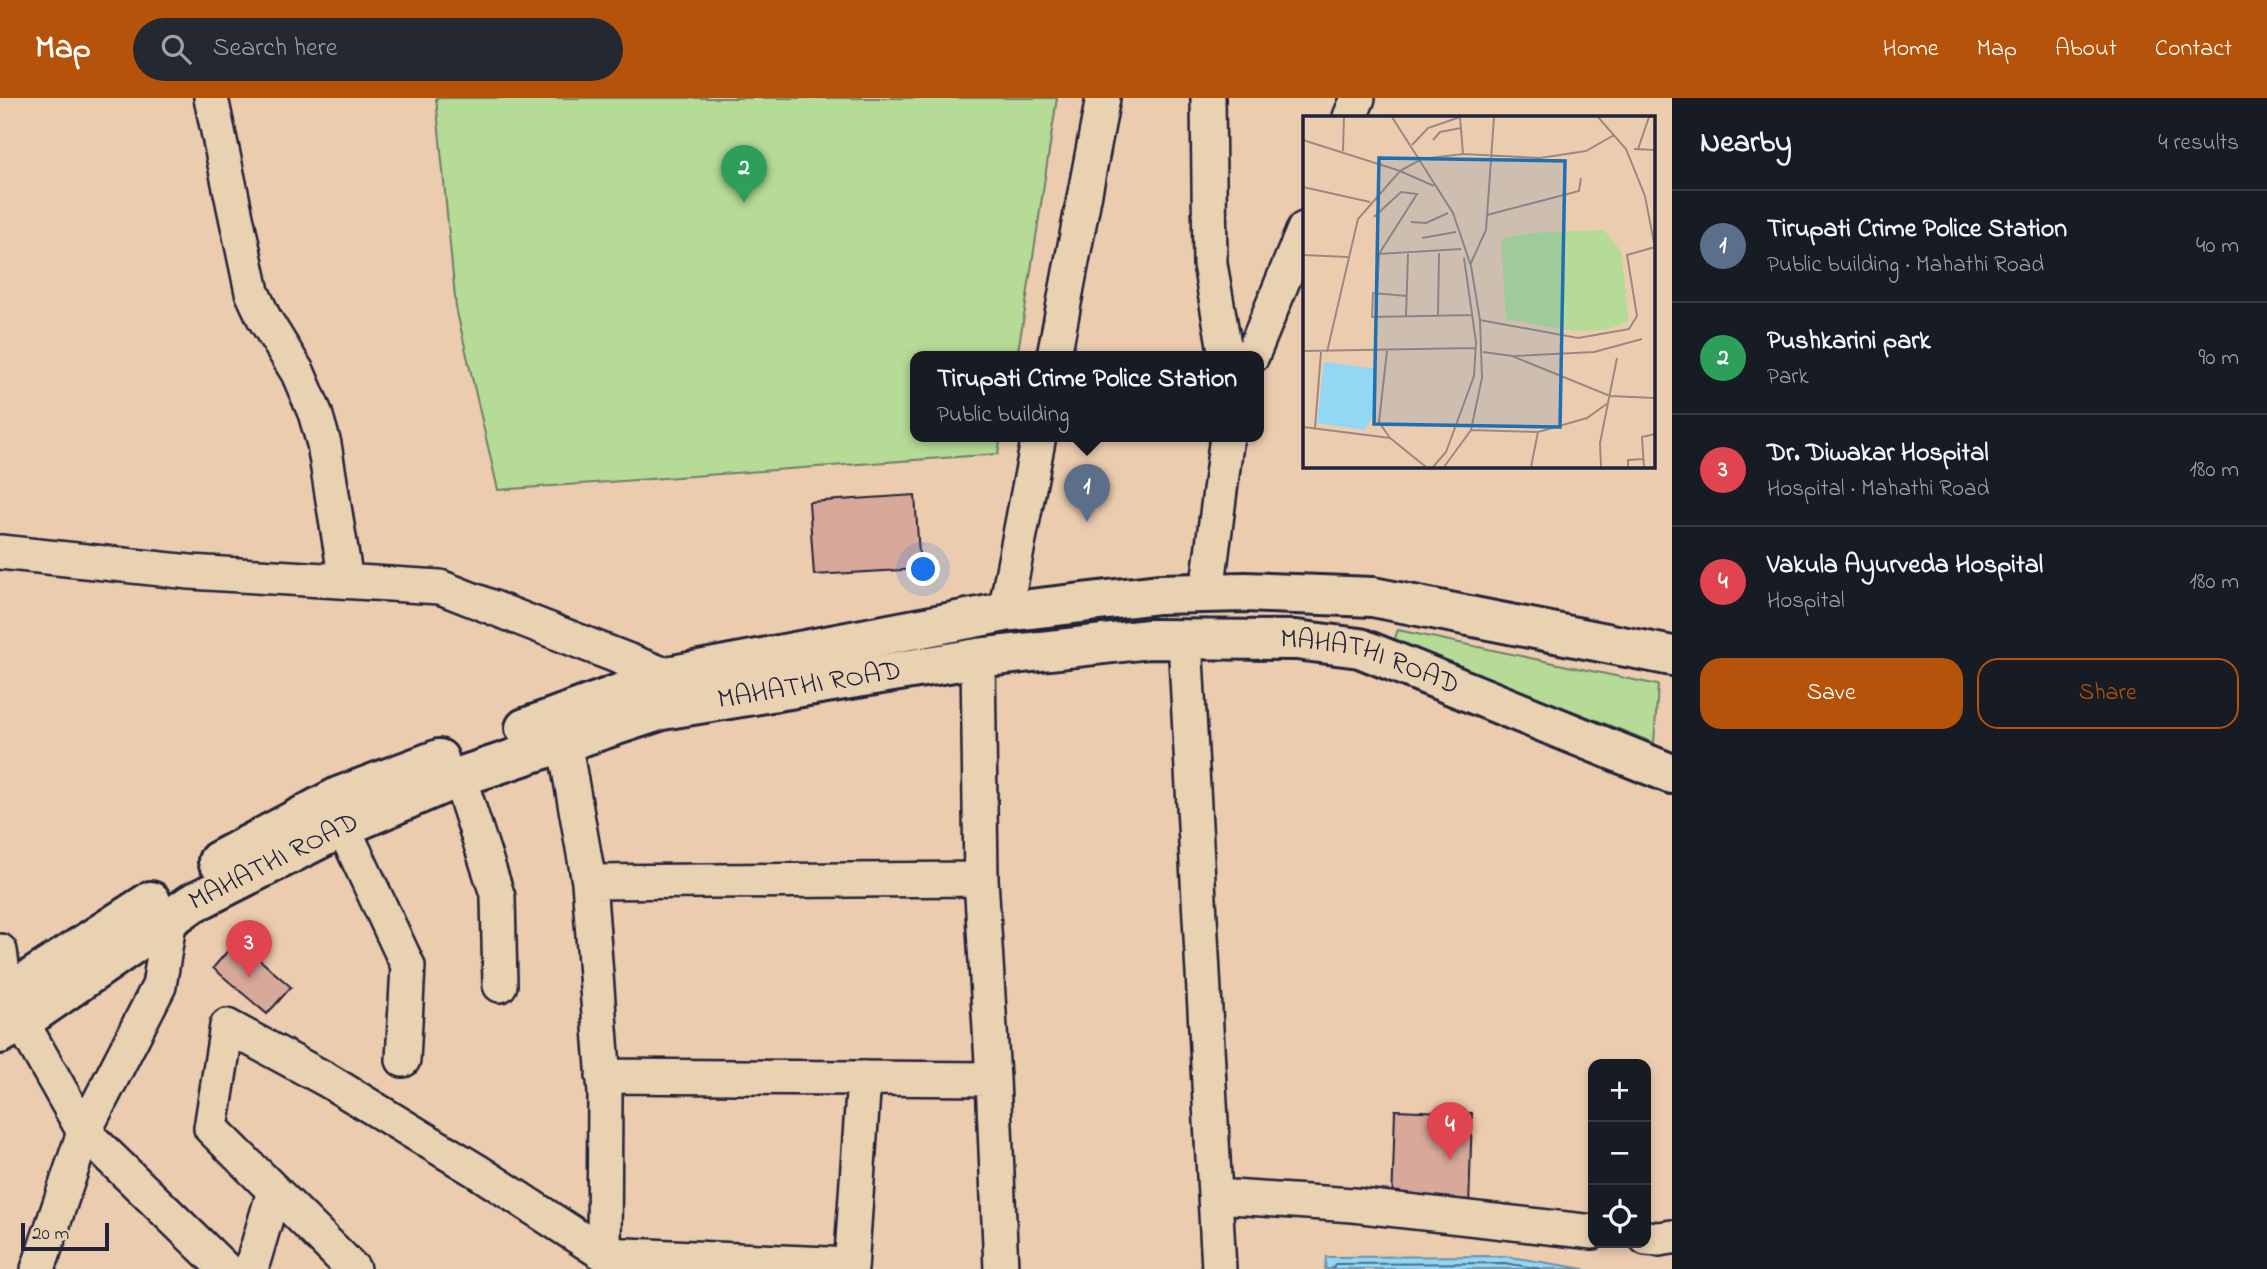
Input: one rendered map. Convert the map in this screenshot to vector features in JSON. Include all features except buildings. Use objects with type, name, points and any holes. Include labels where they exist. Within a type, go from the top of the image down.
[{"type":"street","points":[[211,98],[252,292],[264,318],[298,373],[324,444],[346,581]]},
{"type":"street","points":[[1055,351],[1103,98]]},
{"type":"street","points":[[1208,98],[1210,264],[1225,351]]},
{"type":"street","points":[[1350,116],[1358,98]]},
{"type":"street","points":[[1254,351],[1303,231]]},
{"type":"street","points":[[1005,612],[1038,442]]},
{"type":"street","points":[[1207,592],[1226,442]]},
{"type":"street","points":[[0,552],[190,572],[440,587],[665,693]]},
{"type":"street","name":"MAHATHI ROAD","points":[[7,1012],[340,796],[665,693],[1005,612],[1159,594],[1207,592],[1373,597],[1672,656]]},
{"type":"street","name":"MAHATHI ROAD","points":[[181,901],[459,777],[564,741],[665,693],[1149,639],[1296,640],[1360,648],[1672,774]]},
{"type":"street","points":[[1185,640],[1219,1269]]},
{"type":"street","points":[[978,658],[981,879],[1001,1269]]},
{"type":"street","points":[[564,741],[589,882],[603,1076],[604,1254]]},
{"type":"street","points":[[459,777],[498,897],[500,985]]},
{"type":"street","points":[[343,827],[408,965],[403,1060]]},
{"type":"street","points":[[589,882],[981,879]]},
{"type":"street","points":[[38,1269],[84,1132],[159,986],[181,901]]},
{"type":"street","points":[[0,951],[7,1012],[84,1132],[225,1269]]},
{"type":"street","points":[[353,1269],[211,1128],[227,1026],[327,1080],[477,1171],[604,1254],[851,1267],[864,1078]]},
{"type":"street","points":[[603,1076],[993,1079]]},
{"type":"street","points":[[251,1269],[274,1191]]},
{"type":"street","points":[[1216,1196],[1353,1205],[1588,1231]]},
{"type":"street","points":[[1651,1238],[1672,1237]]},
{"type":"green space","points":[[436,98],[1057,98],[1018,351],[910,351],[910,442],[1000,442],[998,454],[498,490],[456,308]]},
{"type":"green space","points":[[1161,607],[1162,624],[1053,630],[1052,627],[1053,624]]},
{"type":"green space","points":[[1398,630],[1658,685],[1654,743],[1394,641]]},
{"type":"water","points":[[1505,1256],[1584,1269],[1325,1269],[1326,1257]]},
{"type":"place","name":"Pushkarini park","points":[[744,203]]},
{"type":"place","name":"Tirupati Crime Police Station","points":[[1087,522]]},
{"type":"place","name":"Dr. Diwakar Hospital","points":[[249,978]]},
{"type":"place","name":"Vakula Ayurveda Hospital","points":[[1450,1160]]}]
